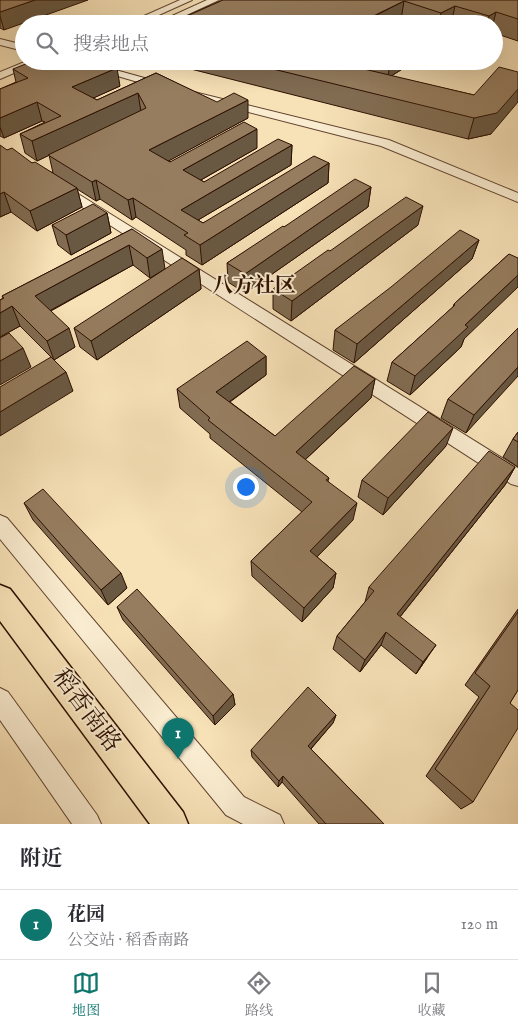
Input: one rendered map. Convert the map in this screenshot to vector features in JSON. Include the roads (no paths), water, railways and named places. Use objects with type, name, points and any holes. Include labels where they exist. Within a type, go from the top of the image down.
[{"type":"main road","name":"稻香南路","points":[[0,598],[172,824]]},
{"type":"street","points":[[152,15],[188,0]]},
{"type":"street","points":[[178,15],[215,0]]},
{"type":"street","points":[[0,42],[15,46]]},
{"type":"street","points":[[0,76],[15,70]]},
{"type":"street","points":[[98,70],[385,143],[518,198]]},
{"type":"street","points":[[50,180],[518,478]]},
{"type":"street","points":[[0,524],[236,806],[271,824]]},
{"type":"street","points":[[0,700],[88,824]]},
{"type":"place","name":"花园","points":[[178,759]]},
{"type":"district","name":"八方社区","points":[[254,286]]}]
